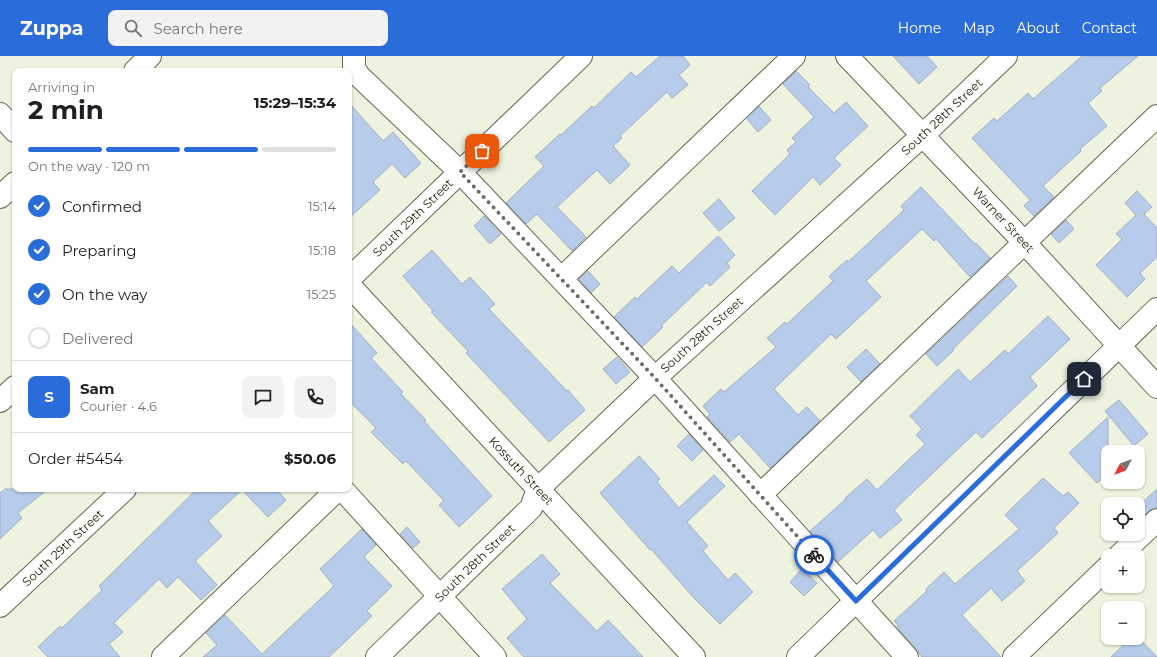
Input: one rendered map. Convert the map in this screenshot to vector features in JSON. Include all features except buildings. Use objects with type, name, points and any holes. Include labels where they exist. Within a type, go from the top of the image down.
[{"type":"street","points":[[354,56],[354,68],[359,76],[460,172],[561,278],[655,378],[907,657]]},
{"type":"street","name":"South 29th Street","points":[[352,276],[582,56]]},
{"type":"street","points":[[561,278],[794,56]]},
{"type":"street","name":"Warner Street","points":[[847,56],[1024,242],[1157,387]]},
{"type":"street","name":"South 28th Street","points":[[377,657],[531,508],[538,489],[655,378],[923,135],[1006,56]]},
{"type":"street","points":[[0,114],[12,128]]},
{"type":"street","points":[[760,495],[1157,116]]},
{"type":"street","points":[[0,197],[12,186]]},
{"type":"street","name":"Kossuth Street","points":[[352,288],[694,657]]},
{"type":"street","points":[[798,657],[1157,309]]},
{"type":"street","points":[[0,401],[12,390]]},
{"type":"street","name":"South 29th Street","points":[[0,606],[122,492]]},
{"type":"street","points":[[163,657],[335,492]]},
{"type":"street","points":[[345,492],[495,657]]},
{"type":"street","points":[[1126,549],[1157,520]]},
{"type":"street","points":[[1014,657],[1101,574]]},
{"type":"way so far","points":[[482,151],[460,172],[655,378],[814,555]]},
{"type":"route","points":[[814,555],[856,601],[1084,379]]}]
